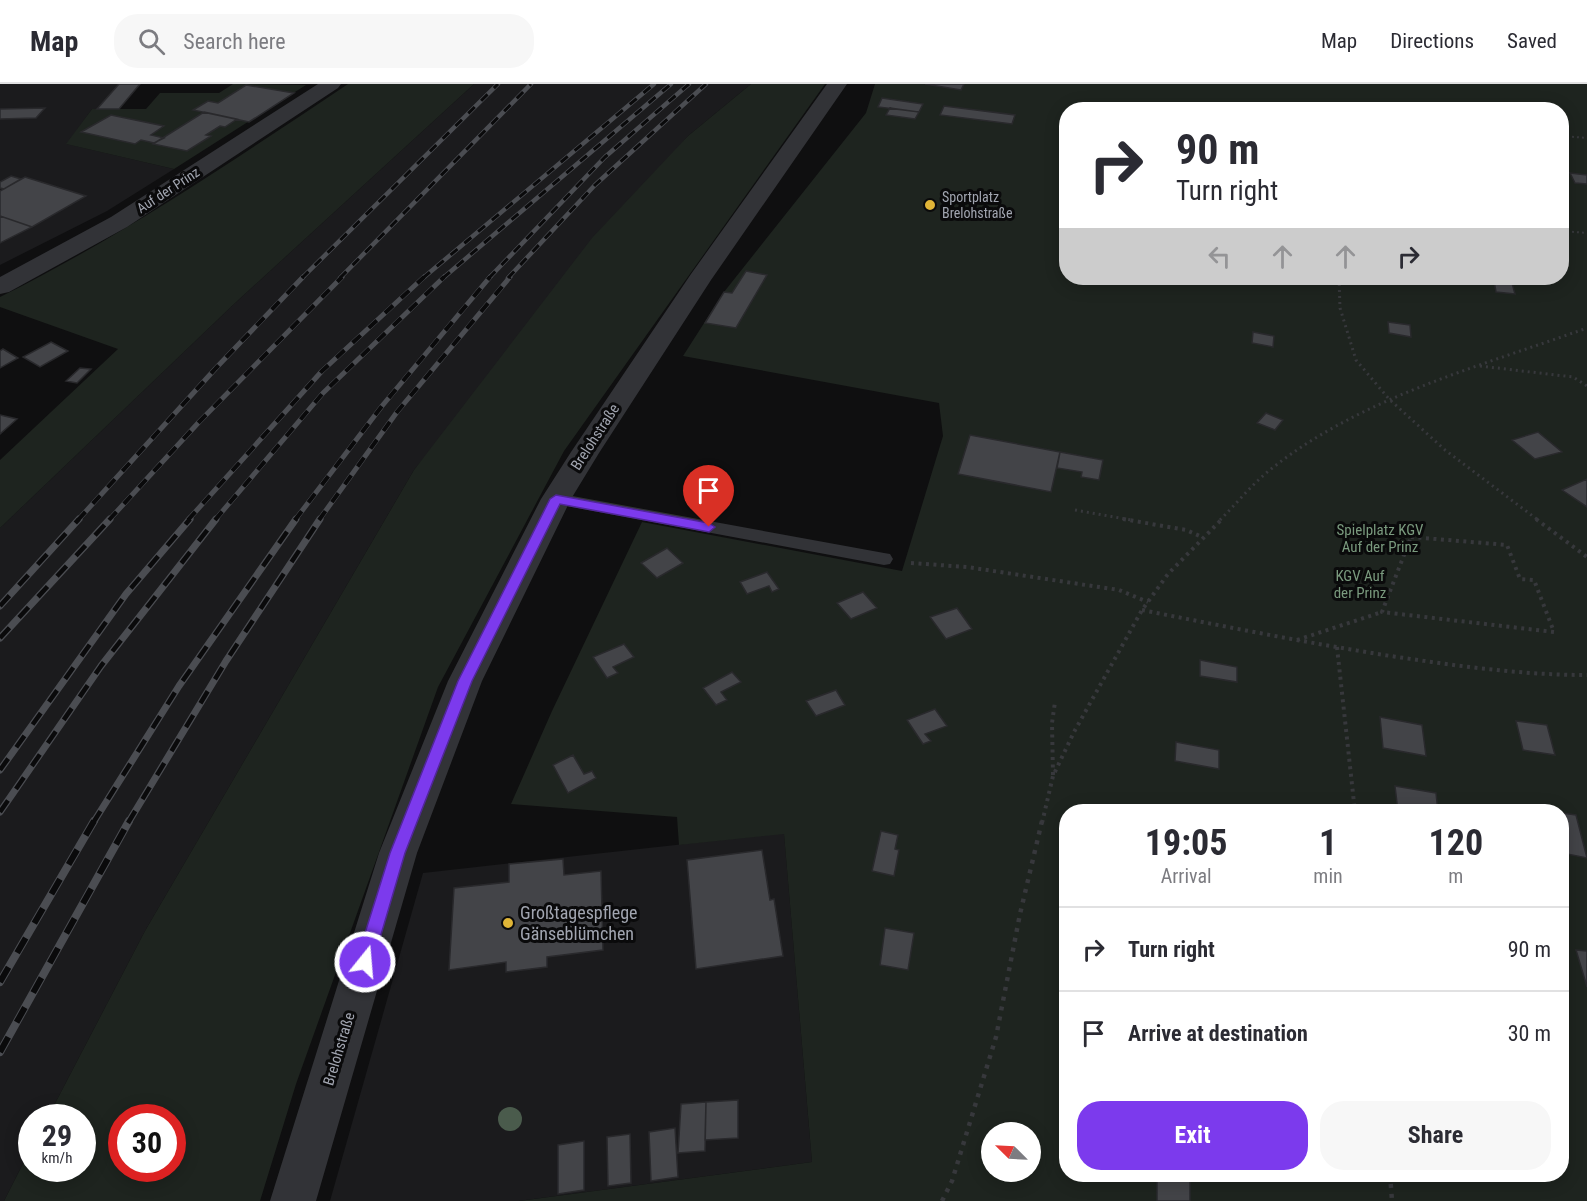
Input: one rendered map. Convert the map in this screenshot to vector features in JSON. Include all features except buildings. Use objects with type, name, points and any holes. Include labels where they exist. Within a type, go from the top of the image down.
[{"type":"street","name":"Auf der Prinz","points":[[0,287],[119,222],[331,84]]},
{"type":"street","name":"Brelohstraße","points":[[293,1201],[398,853],[465,681],[556,499],[693,288],[837,84]]},
{"type":"lane","points":[[556,499],[884,559]]},
{"type":"path","points":[[1569,137],[1587,138]]},
{"type":"path","points":[[1569,232],[1587,233]]},
{"type":"path","points":[[1339,285],[1340,308],[1356,360],[1389,399],[1445,450],[1587,556]]},
{"type":"path","points":[[942,1201],[952,1181],[996,1037],[1020,914],[1053,776],[1074,732],[1142,610],[1168,574],[1264,475],[1304,446],[1389,399],[1587,328]]},
{"type":"path","points":[[1479,366],[1573,377],[1587,386]]},
{"type":"path","points":[[1075,510],[1186,530],[1202,537]]},
{"type":"path","points":[[1297,640],[1382,612],[1554,632],[1534,580],[1520,579],[1507,545],[1411,537],[1382,612]]},
{"type":"path","points":[[884,559],[901,563],[967,567],[1119,590],[1148,602]]},
{"type":"path","points":[[1142,610],[1297,640],[1484,670],[1587,675]]},
{"type":"path","points":[[1337,647],[1354,804]]},
{"type":"path","points":[[1053,776],[1052,723],[1055,702]]},
{"type":"path","points":[[1391,1182],[1392,1201]]},
{"type":"shaded area","points":[[0,84],[119,84],[97,109],[92,109],[67,144],[174,169],[107,211],[0,265]]},
{"type":"shaded area","points":[[474,84],[751,84],[688,136],[414,470],[145,931],[55,1104],[18,1104],[18,1174],[4,1201],[0,1201],[0,528],[234,304]]},
{"type":"shaded area","points":[[784,833],[812,1162],[519,1201],[330,1201],[423,873]]},
{"type":"green space","points":[[233,84],[306,85],[174,169],[66,144],[92,109],[146,109],[160,93],[219,93]]},
{"type":"green space","points":[[348,84],[474,84],[234,304],[0,528],[0,460],[118,349],[0,307],[0,297],[134,223]]},
{"type":"green space","points":[[751,84],[825,84],[564,451],[438,687],[296,1084],[260,1201],[4,1201],[18,1174],[18,1182],[96,1182],[96,1104],[55,1104],[145,931],[414,470],[592,238],[688,136]]},
{"type":"green space","name":"KGV Auf der Prinz","points":[[875,84],[1587,84],[1587,1201],[519,1201],[812,1162],[784,834],[679,845],[677,817],[511,804],[552,711],[642,522],[902,571],[943,436],[939,403],[683,356],[724,292],[866,113]]},
{"type":"railway","points":[[303,277],[498,84]]},
{"type":"railway","points":[[340,278],[531,84]]},
{"type":"railway","points":[[423,278],[654,84]]},
{"type":"railway","points":[[443,278],[671,84]]},
{"type":"railway","points":[[489,278],[605,157],[689,84]]},
{"type":"railway","points":[[508,278],[595,185],[706,84]]},
{"type":"railway","points":[[78,520],[216,368],[303,277]]},
{"type":"railway","points":[[109,520],[199,422],[342,277]]},
{"type":"railway","points":[[188,520],[322,371],[424,277]]},
{"type":"railway","points":[[215,520],[323,393],[444,277]]},
{"type":"railway","points":[[295,520],[382,406],[490,277]]},
{"type":"railway","points":[[319,520],[397,412],[510,277]]},
{"type":"railway","points":[[0,606],[79,519]]},
{"type":"railway","points":[[0,638],[110,519]]},
{"type":"railway","points":[[0,770],[126,594],[190,519]]},
{"type":"railway","points":[[0,812],[101,666],[216,519]]},
{"type":"railway","points":[[93,823],[179,686],[296,519]]},
{"type":"railway","points":[[128,823],[226,661],[320,519]]},
{"type":"railway","points":[[0,982],[94,821]]},
{"type":"railway","points":[[0,1052],[129,821]]},
{"type":"place","name":"Sportplatz Brelohstraße","points":[[930,205]]},
{"type":"place","name":"Großtagespflege Gänseblümchen","points":[[508,923]]},
{"type":"route","points":[[365,962],[398,853],[465,681],[556,499],[709,527]]},
{"type":"park label","name":"Spielplatz KGV Auf der Prinz","points":[[1380,538]]}]
